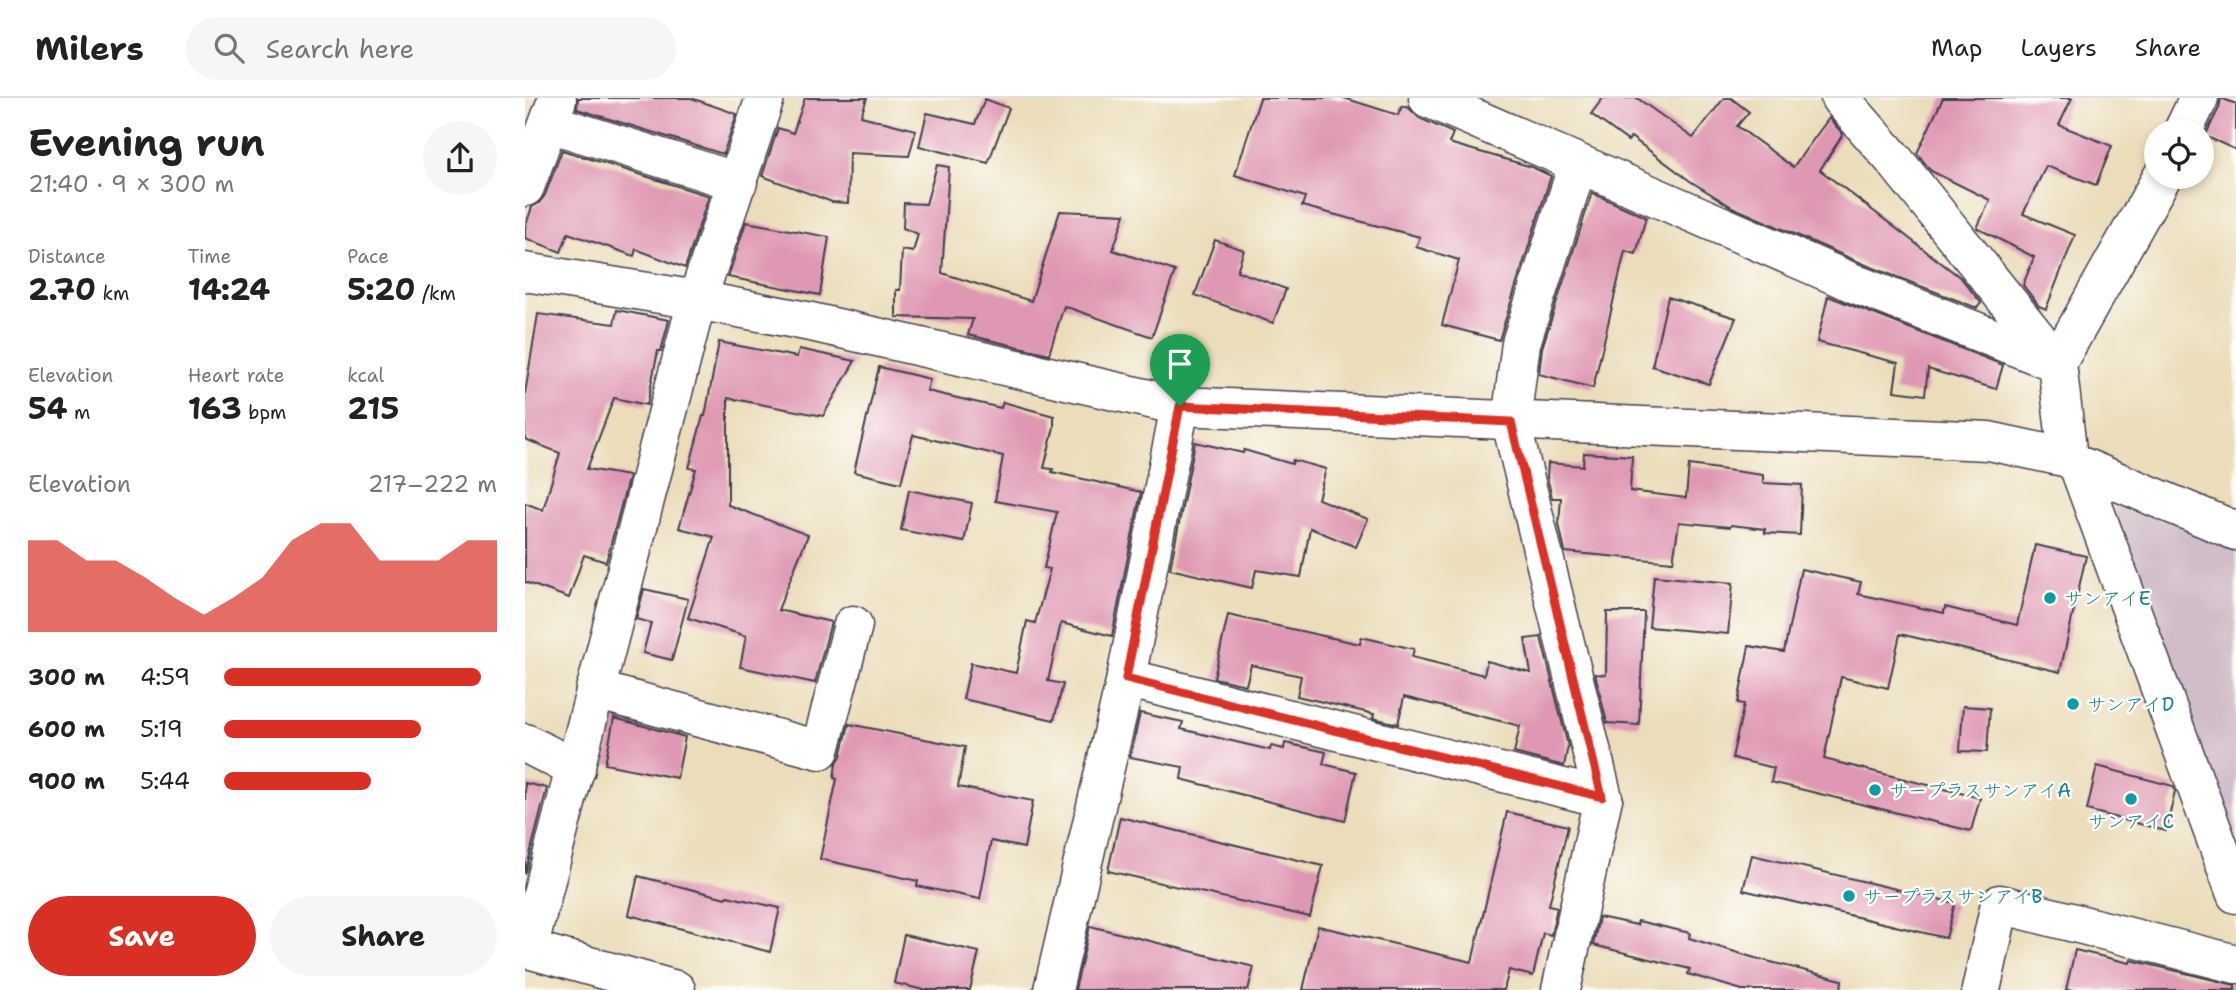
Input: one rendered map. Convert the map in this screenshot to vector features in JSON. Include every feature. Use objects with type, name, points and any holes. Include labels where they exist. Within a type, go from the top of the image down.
[{"type":"street","points":[[677,990],[526,953],[697,300],[765,98]]},
{"type":"street","points":[[1428,98],[1858,285],[2057,363]]},
{"type":"street","points":[[1840,98],[1895,161],[2057,363],[2073,462],[2236,894]]},
{"type":"street","points":[[2189,119],[2199,98]]},
{"type":"street","points":[[525,187],[553,111],[738,182]]},
{"type":"street","points":[[1561,990],[1602,797],[1511,422],[1521,343],[1578,164]]},
{"type":"street","points":[[2057,363],[2155,189]]},
{"type":"street","points":[[525,272],[811,322],[1180,406],[1989,440],[2073,462],[2236,531]]},
{"type":"street","points":[[1053,990],[1126,678],[1180,406]]},
{"type":"street","points":[[595,690],[820,750],[853,625]]},
{"type":"street","points":[[1126,678],[1602,797]]},
{"type":"street","points":[[525,743],[576,769]]},
{"type":"street","points":[[1981,990],[2000,904],[2236,964]]},
{"type":"shaded area","points":[[2125,498],[2236,545],[2236,863],[2109,516]]},
{"type":"building","points":[[578,98],[691,98],[737,114],[723,154],[577,109]]},
{"type":"building","points":[[805,98],[867,98],[861,116],[916,130],[909,156],[849,153],[848,203],[832,202],[762,176],[778,128],[793,133]]},
{"type":"building","points":[[1260,98],[1344,98],[1398,115],[1402,106],[1409,108],[1419,118],[1453,133],[1449,143],[1532,167],[1551,176],[1499,340],[1442,325],[1459,260],[1416,247],[1420,237],[1302,206],[1305,197],[1235,175]]},
{"type":"building","points":[[1603,98],[1637,98],[1693,138],[1724,98],[1731,98],[1749,112],[1737,126],[1793,167],[1829,118],[1843,134],[1820,170],[1961,278],[1981,303],[1977,308],[1866,265],[1732,207],[1690,181],[1631,137],[1628,141],[1591,114]]},
{"type":"building","points":[[1943,98],[2072,98],[2059,125],[2112,146],[2096,185],[2046,166],[2023,214],[2075,235],[2046,309],[2039,306],[2023,285],[2034,257],[1977,228],[1990,200],[1931,171],[1917,153]]},
{"type":"building","points":[[2221,98],[2236,104],[2236,150],[2214,140],[2214,119]]},
{"type":"building","points":[[985,99],[1009,108],[988,163],[919,146],[927,113],[975,124]]},
{"type":"building","points":[[562,150],[709,196],[685,268],[636,249],[634,256],[568,233],[561,252],[525,238],[525,228],[532,207],[545,195]]},
{"type":"building","points":[[937,165],[949,167],[942,273],[1031,301],[1060,211],[1125,214],[1113,250],[1175,271],[1152,337],[1064,306],[1049,354],[968,335],[973,319],[896,317],[896,290],[900,290],[902,250],[913,252],[918,234],[903,228],[904,203],[926,204]]},
{"type":"building","points":[[1592,193],[1646,217],[1636,254],[1625,251],[1593,388],[1539,374],[1542,348]]},
{"type":"building","points":[[746,222],[829,237],[820,295],[728,277]]},
{"type":"building","points":[[1215,240],[1244,250],[1237,271],[1286,289],[1273,323],[1195,295]]},
{"type":"building","points":[[1828,296],[2003,365],[1996,389],[1928,369],[1925,395],[1894,391],[1898,363],[1817,342]]},
{"type":"building","points":[[1668,297],[1736,318],[1709,384],[1652,366]]},
{"type":"building","points":[[617,310],[669,320],[661,351],[658,351],[647,405],[614,398],[587,469],[629,476],[606,562],[584,555],[569,598],[525,582],[525,503],[543,510],[560,453],[525,439],[525,393],[538,314],[614,324]]},
{"type":"building","points":[[719,342],[797,357],[799,349],[855,361],[823,416],[728,398],[728,505],[808,535],[778,610],[831,622],[815,683],[740,667],[746,636],[688,618],[714,537],[679,528],[696,469],[689,468],[705,416]]},
{"type":"building","points":[[879,367],[930,379],[927,391],[1001,408],[1003,402],[1054,416],[1044,468],[1141,492],[1112,636],[1061,623],[1048,681],[1063,684],[1054,720],[963,699],[971,663],[1016,673],[1027,621],[1035,623],[1050,569],[1044,568],[1057,512],[995,501],[1003,456],[913,435],[901,483],[854,472]]},
{"type":"building","points":[[1195,442],[1243,453],[1244,450],[1292,464],[1293,460],[1326,469],[1318,499],[1368,519],[1356,547],[1310,528],[1301,577],[1256,570],[1252,588],[1170,569]]},
{"type":"building","points":[[1584,453],[1632,456],[1630,491],[1686,498],[1689,465],[1763,475],[1763,483],[1802,485],[1800,535],[1765,533],[1765,529],[1731,525],[1679,522],[1673,562],[1565,552],[1559,524],[1561,498],[1552,498],[1547,477],[1548,463],[1583,466]]},
{"type":"building","points":[[909,490],[972,503],[964,542],[901,530]]},
{"type":"building","points":[[2035,545],[2086,556],[2060,672],[1900,634],[1888,688],[1841,677],[1824,759],[1980,798],[1971,831],[1771,782],[1774,768],[1732,758],[1744,704],[1738,703],[1749,646],[1784,652],[1801,569],[1861,582],[1858,594],[1944,613],[1945,607],[2017,625]]},
{"type":"building","points":[[1654,576],[1733,583],[1728,634],[1649,627]]},
{"type":"building","points":[[644,589],[688,599],[672,660],[643,653],[651,623],[636,619]]},
{"type":"building","points":[[1607,612],[1644,612],[1639,725],[1607,723],[1595,674],[1606,675]]},
{"type":"building","points":[[1228,615],[1360,644],[1361,637],[1414,649],[1412,657],[1484,675],[1487,661],[1531,673],[1525,639],[1541,637],[1568,746],[1564,766],[1514,753],[1520,726],[1404,697],[1398,724],[1373,718],[1374,714],[1297,696],[1301,676],[1251,665],[1246,685],[1214,678]]},
{"type":"building","points":[[1963,706],[1990,708],[1987,752],[1960,751]]},
{"type":"building","points":[[1140,713],[1183,722],[1181,729],[1270,750],[1271,746],[1284,749],[1285,743],[1326,752],[1323,764],[1356,772],[1345,821],[1181,779],[1183,767],[1130,757]]},
{"type":"building","points":[[614,718],[685,737],[677,778],[605,764]]},
{"type":"building","points":[[849,724],[965,747],[958,787],[1033,801],[1024,848],[991,841],[980,899],[917,886],[918,881],[820,859],[837,779],[834,778],[836,764],[841,756]]},
{"type":"building","name":"サンアイC","points":[[2097,766],[2173,786],[2175,791],[2166,831],[2087,810]]},
{"type":"building","points":[[525,783],[547,788],[525,874]]},
{"type":"building","points":[[1507,812],[1568,826],[1549,905],[1557,907],[1551,935],[1543,933],[1533,976],[1509,970],[1504,990],[1303,990],[1318,926],[1472,962]]},
{"type":"building","points":[[1120,817],[1323,866],[1310,917],[1108,871]]},
{"type":"building","name":"サープラスサンアイB","points":[[1752,855],[1955,903],[1946,938],[1743,890]]},
{"type":"building","points":[[638,876],[726,898],[727,896],[780,908],[770,952],[629,915]]},
{"type":"building","points":[[1599,917],[1637,925],[1638,921],[1690,933],[1689,938],[1842,980],[1841,990],[1742,990],[1688,974],[1690,969],[1593,945]]},
{"type":"building","points":[[1090,926],[1254,967],[1248,990],[1075,990]]},
{"type":"building","points":[[904,935],[979,952],[970,990],[924,990],[894,983]]},
{"type":"building","points":[[2075,950],[2130,963],[2131,960],[2235,985],[2235,990],[2066,990]]},
{"type":"place","name":"サンアイE","points":[[2050,598]]},
{"type":"place","name":"サンアイD","points":[[2073,704]]},
{"type":"place","name":"サープラスサンアイA","points":[[1875,790]]},
{"type":"place","name":"サンアイC","points":[[2131,799]]},
{"type":"place","name":"サープラスサンアイB","points":[[1849,896]]},
{"type":"route","points":[[1180,406],[1511,422],[1602,797],[1126,678],[1180,406]]}]
